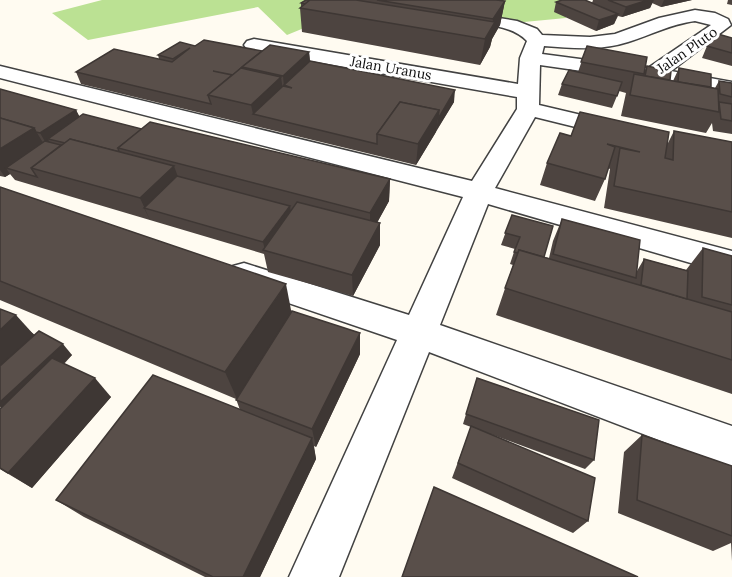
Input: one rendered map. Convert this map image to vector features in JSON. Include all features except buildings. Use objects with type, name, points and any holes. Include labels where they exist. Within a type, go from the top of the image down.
[{"type":"street","points":[[314,577],[479,192],[528,100],[533,49],[527,29],[422,10]]},
{"type":"street","name":"Jalan Pluto","points":[[686,13],[704,14],[722,23],[652,75],[533,49],[607,42],[686,13]]},
{"type":"street","name":"Jalan Uranus","points":[[254,45],[528,100],[641,136]]},
{"type":"street","points":[[0,72],[479,192],[732,263]]},
{"type":"street","points":[[652,75],[694,79],[732,88]]},
{"type":"street","points":[[216,265],[420,333],[732,447]]},
{"type":"green space","points":[[102,0],[588,0],[569,1],[563,9],[566,18],[524,22],[370,1],[287,35],[258,7],[88,40],[52,13]]}]
